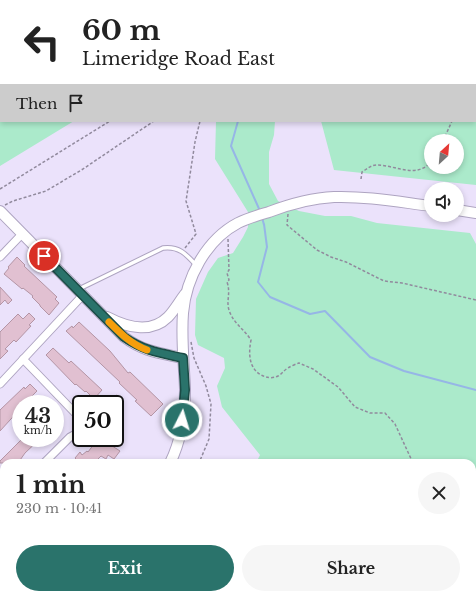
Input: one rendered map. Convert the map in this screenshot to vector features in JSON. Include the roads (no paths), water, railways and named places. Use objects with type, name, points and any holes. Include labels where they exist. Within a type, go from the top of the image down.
[{"type":"main road","points":[[171,459],[181,430],[185,390],[183,314],[187,291],[197,265],[214,242],[229,233],[244,221],[306,201],[334,197],[355,197],[383,199],[424,205]]},
{"type":"main road","points":[[1,209],[22,234],[124,337],[136,346],[147,350],[183,358]]},
{"type":"main road","points":[[464,211],[476,213]]},
{"type":"main road","points":[[101,313],[127,325],[148,328],[159,324],[169,317],[187,291]]},
{"type":"street","points":[[0,257],[22,234]]},
{"type":"street","points":[[0,384],[81,292]]},
{"type":"street","points":[[23,359],[72,410]]},
{"type":"street","points":[[48,459],[72,436]]},
{"type":"lane","points":[[81,292],[163,248],[172,247],[184,252],[197,265]]},
{"type":"waterway","points":[[238,122],[231,146],[260,211]]},
{"type":"waterway","points":[[262,217],[267,247],[258,282],[270,297],[310,314],[325,311],[370,357],[404,371],[476,390]]}]
